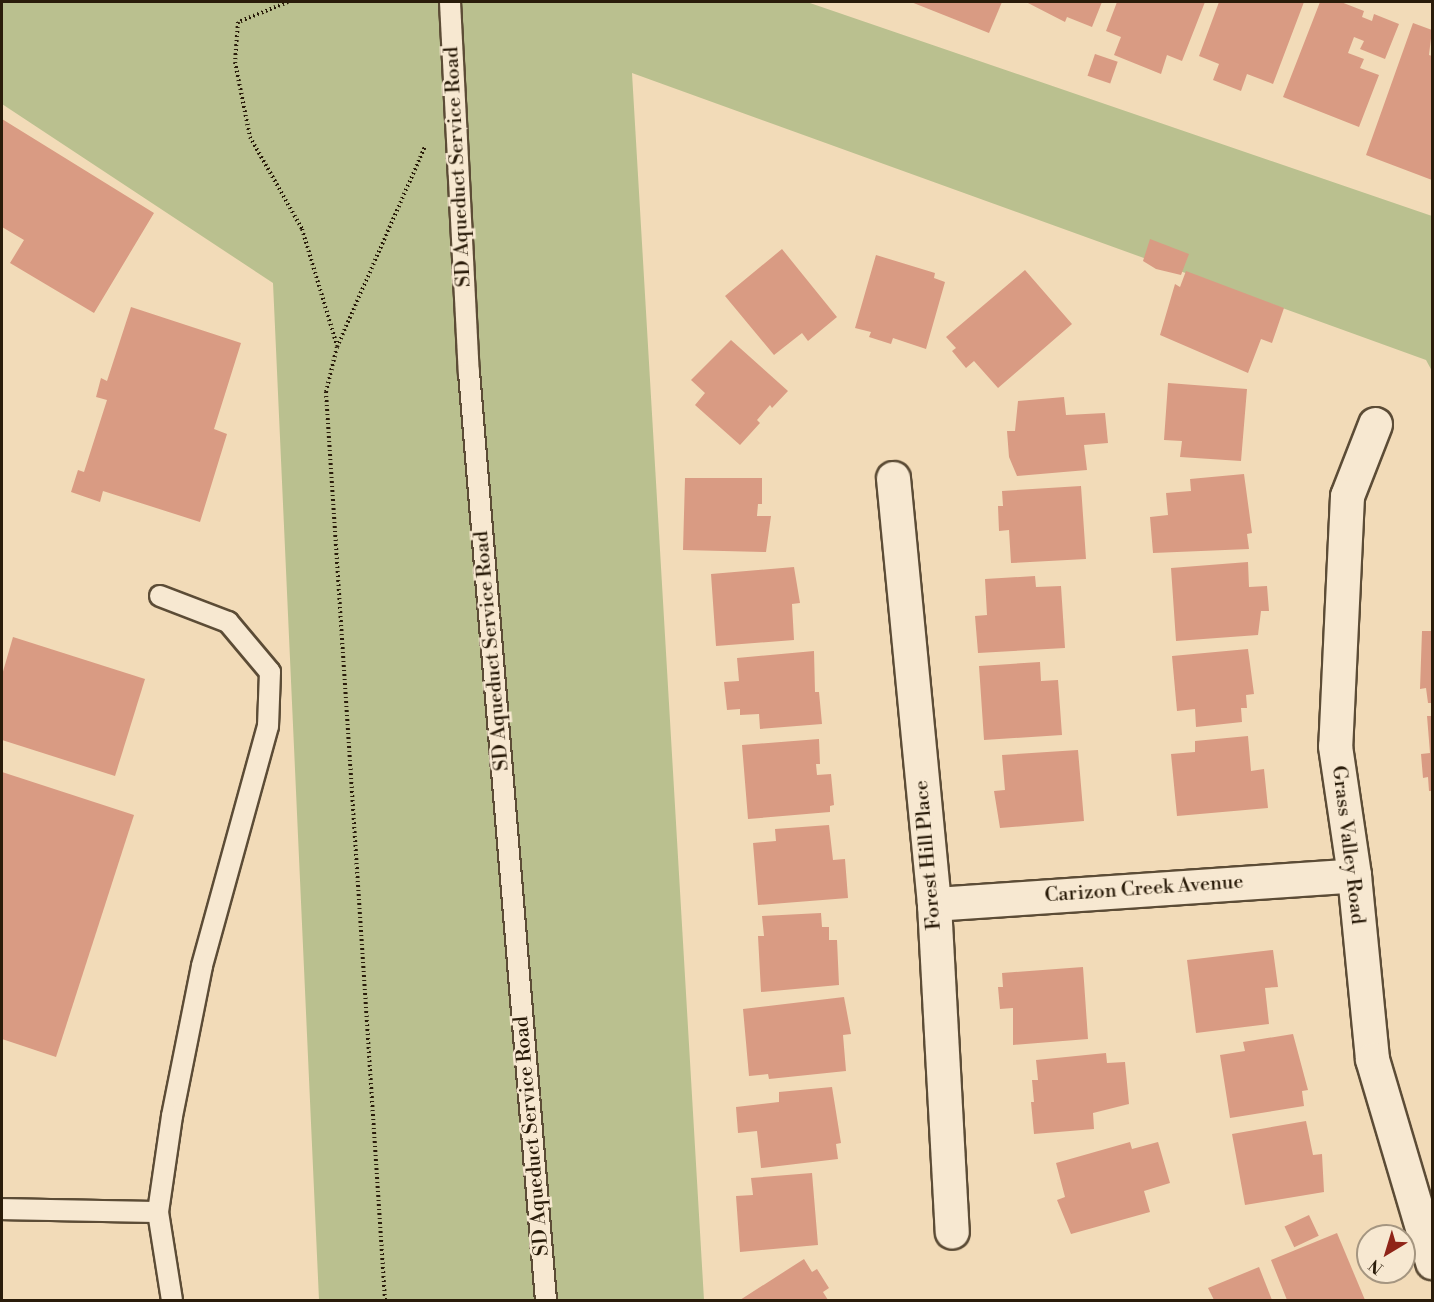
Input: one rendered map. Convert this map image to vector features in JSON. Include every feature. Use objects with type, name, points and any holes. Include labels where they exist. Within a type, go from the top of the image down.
[{"type":"street","name":"Grass Valley Road","points":[[1375,424],[1347,496],[1336,679],[1335,746],[1354,875],[1372,1059],[1432,1263]]},
{"type":"street","name":"Forest Hill Place","points":[[893,478],[934,904],[952,1232]]},
{"type":"street","name":"Carizon Creek Avenue","points":[[934,904],[1354,875]]},
{"type":"lane","name":"SD Aqueduct Service Road","points":[[450,2],[469,372],[546,1300]]},
{"type":"lane","points":[[160,596],[228,622],[270,672],[268,726],[202,966],[158,1212],[172,1300]]},
{"type":"lane","points":[[2,1209],[158,1212]]},
{"type":"path","points":[[288,2],[238,22],[235,62],[250,137],[302,230],[337,347]]},
{"type":"path","points":[[385,1300],[326,392],[337,347],[426,144]]},
{"type":"green space","points":[[2,2],[807,2],[1432,216],[1432,371],[1426,360],[632,73],[704,1300],[319,1300],[273,283],[2,104]]},
{"type":"building","points":[[911,2],[1002,2],[989,33]]},
{"type":"building","points":[[1026,2],[1102,2],[1092,27],[1067,17],[1065,22]]},
{"type":"building","points":[[1117,2],[1205,2],[1182,61],[1167,55],[1161,74],[1114,55],[1121,37],[1106,31]]},
{"type":"building","points":[[1219,2],[1304,2],[1273,84],[1247,74],[1241,91],[1213,80],[1219,64],[1199,56]]},
{"type":"building","points":[[1320,2],[1341,2],[1364,11],[1362,17],[1372,21],[1374,14],[1399,24],[1385,59],[1360,49],[1364,41],[1354,37],[1348,53],[1364,59],[1360,68],[1379,75],[1359,127],[1283,97]]},
{"type":"building","points":[[1413,23],[1432,30],[1429,55],[1432,56],[1432,180],[1366,155]]},
{"type":"building","points":[[1095,54],[1118,62],[1110,84],[1088,76]]},
{"type":"building","points":[[2,119],[154,213],[94,313],[10,263],[24,240],[2,227]]},
{"type":"building","points":[[1150,239],[1189,254],[1181,275],[1156,269],[1143,261]]},
{"type":"building","points":[[782,249],[837,317],[808,341],[802,333],[774,355],[725,296]]},
{"type":"building","points":[[876,255],[935,273],[934,278],[945,282],[926,349],[893,338],[891,344],[869,337],[871,332],[855,328]]},
{"type":"building","points":[[1025,270],[1072,324],[998,388],[974,361],[966,368],[952,351],[956,348],[946,337]]},
{"type":"building","points":[[1186,271],[1284,308],[1272,343],[1261,339],[1248,373],[1160,335],[1175,284],[1180,287]]},
{"type":"building","points":[[131,307],[241,343],[214,429],[227,434],[200,522],[103,491],[100,502],[71,492],[78,470],[84,472],[107,400],[96,397],[101,378],[107,381]]},
{"type":"building","points":[[731,340],[788,391],[772,408],[770,405],[757,420],[760,423],[740,445],[695,405],[705,393],[691,380]]},
{"type":"building","points":[[1168,383],[1247,389],[1241,461],[1180,457],[1182,441],[1164,440]]},
{"type":"building","points":[[1064,397],[1066,415],[1105,413],[1108,443],[1084,445],[1087,470],[1017,476],[1009,457],[1007,431],[1015,431],[1018,401]]},
{"type":"building","points":[[1244,474],[1252,533],[1247,534],[1249,549],[1153,553],[1150,517],[1168,515],[1166,493],[1191,491],[1190,479]]},
{"type":"building","points":[[685,478],[762,478],[762,504],[758,504],[757,516],[771,516],[766,552],[683,550]]},
{"type":"building","points":[[1081,486],[1086,559],[1011,563],[1009,530],[999,531],[998,506],[1003,506],[1002,491]]},
{"type":"building","points":[[1248,562],[1249,587],[1267,586],[1269,611],[1261,611],[1258,635],[1176,641],[1171,568]]},
{"type":"building","points":[[794,567],[800,603],[792,604],[794,640],[716,646],[711,574]]},
{"type":"building","points":[[1035,576],[1036,587],[1061,586],[1065,648],[978,653],[975,616],[987,615],[985,579]]},
{"type":"building","points":[[1422,631],[1432,631],[1432,703],[1428,703],[1426,688],[1420,689]]},
{"type":"building","points":[[13,637],[145,679],[115,776],[2,740],[2,675]]},
{"type":"building","points":[[1248,649],[1254,694],[1246,695],[1247,708],[1241,708],[1242,722],[1196,727],[1195,709],[1177,711],[1172,656]]},
{"type":"building","points":[[814,651],[815,692],[819,692],[822,724],[760,729],[759,714],[740,715],[740,709],[727,710],[724,682],[739,681],[737,658]]},
{"type":"building","points":[[1040,662],[1041,681],[1058,680],[1062,735],[984,740],[979,666]]},
{"type":"building","points":[[1427,716],[1432,716],[1432,791],[1429,791],[1428,777],[1423,778],[1421,754],[1430,753]]},
{"type":"building","points":[[1248,736],[1251,771],[1264,769],[1268,808],[1177,816],[1171,754],[1195,752],[1195,741]]},
{"type":"building","points":[[819,739],[820,764],[816,764],[817,775],[831,774],[834,805],[830,806],[830,812],[748,819],[742,745]]},
{"type":"building","points":[[1078,750],[1084,821],[1000,828],[994,791],[1005,790],[1002,755]]},
{"type":"building","points":[[2,772],[134,815],[56,1057],[2,1039]]},
{"type":"building","points":[[829,825],[833,860],[845,859],[848,898],[758,905],[753,843],[776,841],[775,829]]},
{"type":"building","points":[[821,913],[822,927],[829,927],[829,940],[837,940],[839,985],[761,992],[758,936],[764,936],[762,916]]},
{"type":"building","points":[[1273,950],[1278,987],[1265,988],[1269,1024],[1196,1033],[1187,960]]},
{"type":"building","points":[[1083,967],[1088,1039],[1013,1045],[1013,1008],[1000,1009],[998,987],[1003,987],[1002,973]]},
{"type":"building","points":[[844,997],[851,1034],[843,1035],[846,1071],[769,1079],[768,1074],[749,1076],[743,1009]]},
{"type":"building","points":[[1293,1034],[1308,1090],[1302,1091],[1304,1106],[1230,1118],[1220,1055],[1245,1051],[1243,1042]]},
{"type":"building","points":[[1106,1053],[1107,1063],[1125,1062],[1129,1104],[1093,1113],[1094,1129],[1034,1134],[1031,1102],[1034,1102],[1032,1080],[1038,1080],[1036,1060]]},
{"type":"building","points":[[832,1087],[841,1143],[836,1144],[838,1159],[761,1168],[757,1131],[738,1133],[736,1107],[779,1102],[779,1092]]},
{"type":"building","points":[[1306,1121],[1313,1155],[1322,1154],[1324,1192],[1245,1205],[1232,1134]]},
{"type":"building","points":[[1130,1142],[1132,1149],[1158,1142],[1170,1183],[1144,1191],[1150,1212],[1071,1234],[1057,1200],[1065,1197],[1056,1163]]},
{"type":"building","points":[[812,1173],[818,1245],[740,1252],[736,1196],[753,1195],[751,1178]]},
{"type":"building","points":[[1309,1215],[1319,1236],[1294,1247],[1285,1226]]},
{"type":"building","points":[[1337,1233],[1356,1278],[1356,1284],[1358,1284],[1365,1300],[1287,1300],[1271,1260]]},
{"type":"building","points":[[804,1259],[812,1272],[817,1269],[829,1288],[823,1292],[828,1300],[740,1300]]},
{"type":"building","points":[[1259,1267],[1272,1300],[1214,1300],[1208,1288]]}]
